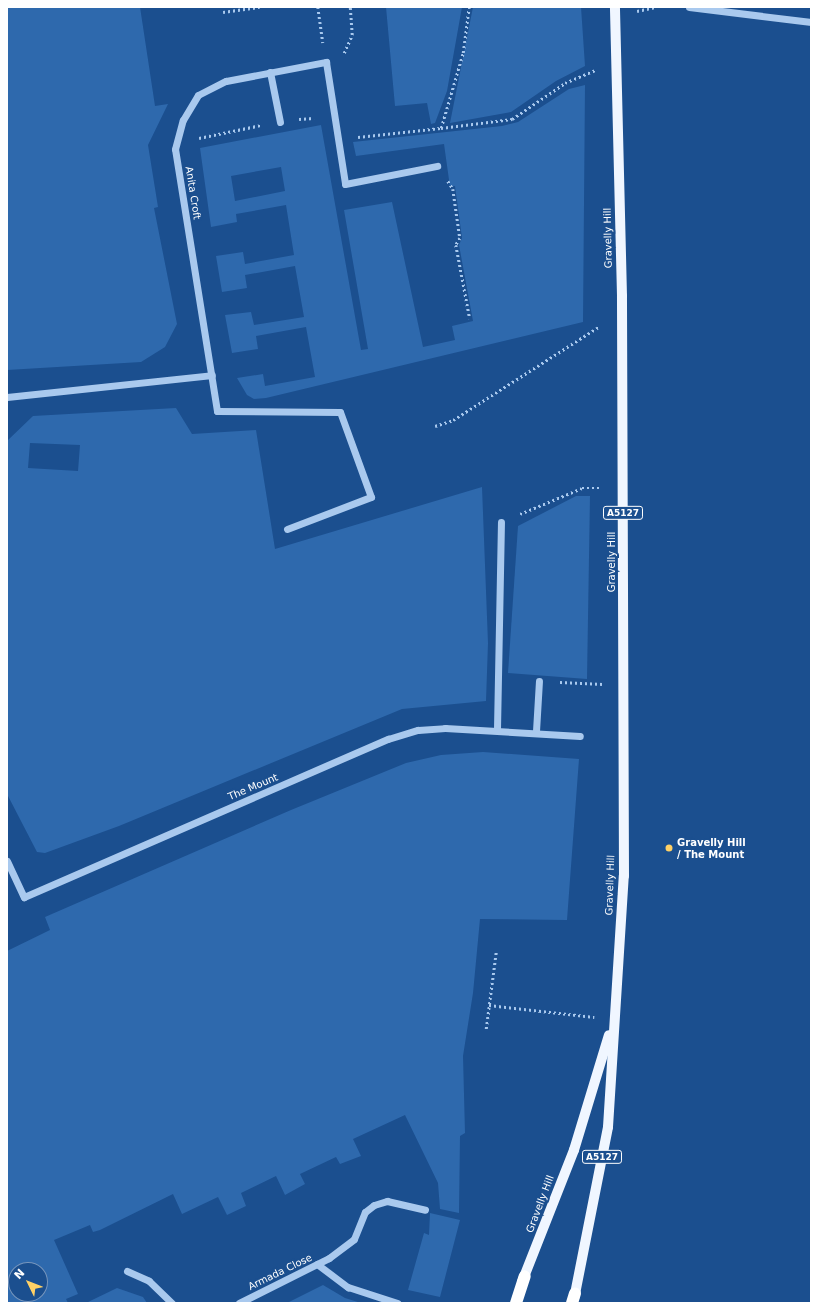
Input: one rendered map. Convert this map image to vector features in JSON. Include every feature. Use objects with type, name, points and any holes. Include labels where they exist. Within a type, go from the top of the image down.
[{"type":"highway","points":[[516,1303],[525,1276]]},
{"type":"main road","name":"Gravelly Hill","points":[[573,1300],[608,1127],[624,876],[622,313],[615,7]]},
{"type":"main road","name":"Gravelly Hill","points":[[510,1303],[525,1276],[574,1150],[614,1020]]},
{"type":"street","points":[[689,7],[811,22]]},
{"type":"street","name":"Anita Croft","points":[[287,530],[371,497],[340,412],[217,411],[175,149],[182,120],[198,95],[226,81],[326,62]]},
{"type":"street","points":[[326,62],[345,184],[437,166]]},
{"type":"street","points":[[270,72],[280,122]]},
{"type":"street","points":[[7,397],[212,375]]},
{"type":"street","points":[[497,730],[501,522]]},
{"type":"street","points":[[536,731],[539,681]]},
{"type":"street","name":"The Mount","points":[[7,861],[24,897],[388,739],[425,729],[536,731],[580,736]]},
{"type":"street","name":"Armada Close","points":[[239,1303],[329,1258],[354,1239],[365,1212],[374,1205],[387,1201],[425,1210]]},
{"type":"street","points":[[317,1264],[348,1287],[397,1303]]},
{"type":"street","points":[[127,1271],[149,1281],[170,1300]]},
{"type":"path","points":[[223,12],[260,7]]},
{"type":"path","points":[[318,7],[326,62],[343,58],[352,35],[350,7]]},
{"type":"path","points":[[441,128],[463,53],[469,7]]},
{"type":"path","points":[[352,138],[512,119],[565,83],[592,70],[616,69]]},
{"type":"path","points":[[437,166],[453,189],[460,238],[456,245],[470,319]]},
{"type":"path","points":[[435,426],[453,420],[622,313]]},
{"type":"path","points":[[501,522],[582,488],[622,487]]},
{"type":"path","points":[[539,681],[624,686]]},
{"type":"path","points":[[486,1029],[496,952]]},
{"type":"path","points":[[489,1005],[614,1020]]},
{"type":"shaded area","points":[[7,7],[140,7],[155,106],[168,104],[148,145],[158,207],[154,208],[177,324],[165,347],[141,362],[7,370]]},
{"type":"shaded area","points":[[386,7],[462,7],[447,91],[435,123],[431,124],[427,103],[395,106]]},
{"type":"shaded area","points":[[473,7],[581,7],[585,66],[556,81],[511,112],[450,123]]},
{"type":"shaded area","points":[[585,85],[583,322],[266,398],[254,399],[247,395],[237,378],[263,374],[265,386],[315,377],[306,327],[256,336],[258,349],[232,353],[225,315],[251,312],[254,325],[304,317],[295,266],[245,275],[247,288],[222,292],[216,256],[243,252],[245,264],[294,255],[286,205],[236,214],[237,222],[211,227],[200,148],[321,125],[361,350],[368,349],[344,210],[392,202],[423,347],[455,340],[452,326],[473,321],[459,245],[462,238],[455,186],[450,187],[444,144],[356,156],[353,142],[502,126],[518,122],[569,89]],"holes":[[[281,167],[285,191],[235,201],[231,176]]]},
{"type":"shaded area","points":[[176,408],[192,434],[256,430],[275,549],[482,487],[488,643],[486,701],[402,709],[119,826],[45,853],[37,852],[7,794],[7,441],[33,416]],"holes":[[[30,443],[80,445],[78,471],[28,468]]]},
{"type":"shaded area","points":[[576,496],[590,496],[587,679],[508,673],[518,526]]},
{"type":"shaded area","points":[[483,752],[579,759],[567,920],[480,919],[473,993],[463,1056],[465,1133],[460,1136],[459,1213],[440,1209],[438,1183],[405,1115],[353,1139],[361,1156],[340,1164],[336,1157],[300,1174],[305,1184],[285,1195],[276,1176],[241,1193],[246,1206],[227,1215],[218,1197],[182,1214],[173,1194],[100,1230],[93,1232],[90,1225],[54,1240],[78,1294],[66,1299],[68,1303],[7,1303],[7,951],[50,930],[45,917],[291,810],[406,763],[441,755]]},
{"type":"shaded area","points":[[430,1213],[460,1220],[440,1297],[408,1290],[424,1233],[429,1235]]},
{"type":"shaded area","points":[[323,1285],[345,1298],[361,1303],[287,1303]]},
{"type":"shaded area","points":[[117,1288],[143,1297],[147,1303],[86,1303]]},
{"type":"place","name":"Gravelly Hill / The Mount","points":[[669,848]]}]
